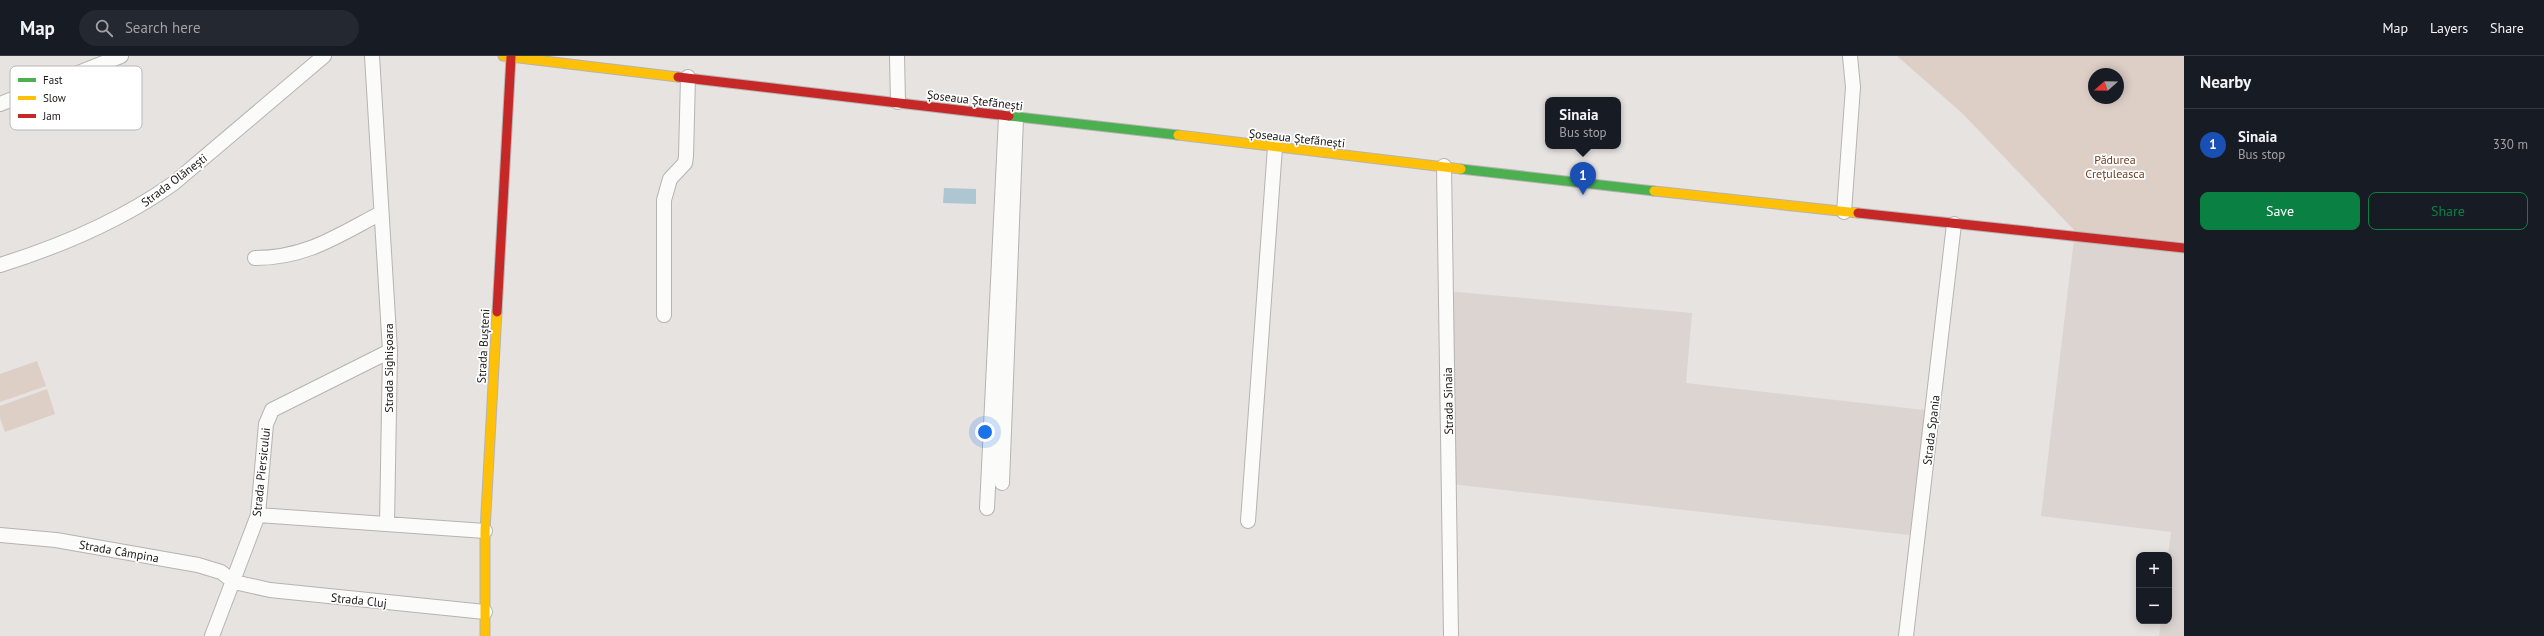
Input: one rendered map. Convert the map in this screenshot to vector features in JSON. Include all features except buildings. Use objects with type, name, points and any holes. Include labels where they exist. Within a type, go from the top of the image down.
[{"type":"main road","name":"Șoseaua Ștefănești","points":[[507,56],[898,102],[1011,117],[1844,212],[2184,248]]},
{"type":"main road","name":"Strada Bușteni","points":[[485,636],[485,531],[507,56]]},
{"type":"street","points":[[96,66],[121,56]]},
{"type":"street","name":"Strada Olănești","points":[[0,265],[83,234],[151,200],[174,183],[324,56]]},
{"type":"street","name":"Strada Sighișoara","points":[[372,56],[380,213],[390,351],[387,524]]},
{"type":"street","points":[[897,56],[898,102]]},
{"type":"street","points":[[1844,212],[1853,87],[1850,56]]},
{"type":"street","points":[[664,315],[664,200],[670,179],[685,163],[688,77]]},
{"type":"street","points":[[0,104],[10,100]]},
{"type":"street","points":[[1002,483],[1011,117]]},
{"type":"street","points":[[987,508],[1011,117]]},
{"type":"street","points":[[1248,521],[1275,147]]},
{"type":"street","name":"Strada Sinaia","points":[[1444,166],[1451,636]]},
{"type":"street","points":[[255,258],[279,258],[296,255],[380,213]]},
{"type":"street","name":"Strada Spania","points":[[1906,636],[1954,224]]},
{"type":"street","name":"Strada Piersicului","points":[[212,636],[234,582],[258,516],[266,424],[272,410],[390,351]]},
{"type":"street","points":[[258,516],[485,531]]},
{"type":"street","name":"Strada Câmpina","points":[[0,535],[56,540],[198,565],[221,572],[234,582]]},
{"type":"street","name":"Strada Cluj","points":[[234,582],[270,590],[485,612]]},
{"type":"shaded area","points":[[2075,231],[2184,242],[2184,636],[2159,636],[2161,624],[2172,624],[2172,552],[2168,552],[2171,532],[2041,516]]},
{"type":"shaded area","points":[[1446,291],[1692,313],[1686,383],[1933,411],[1918,536],[1450,484]]},
{"type":"green space","name":"Pădurea Crețuleasca","points":[[1897,56],[2184,56],[2184,242],[2075,231],[1962,113]]},
{"type":"green space","points":[[37,361],[46,386],[0,402],[0,374]]},
{"type":"green space","points":[[47,389],[55,414],[5,432],[0,418],[0,406]]},
{"type":"water","points":[[944,188],[976,189],[976,204],[943,203]]},
{"type":"traffic: fast","points":[[1009,116],[1178,135]]},
{"type":"traffic: fast","points":[[1461,169],[1654,191]]},
{"type":"traffic: slow","points":[[503,56],[678,77]]},
{"type":"traffic: slow","points":[[1178,135],[1461,169]]},
{"type":"traffic: slow","points":[[1654,191],[1858,213]]},
{"type":"traffic: slow","points":[[485,636],[485,531],[497,312]]},
{"type":"traffic: jam","points":[[497,312],[511,57]]},
{"type":"traffic: jam","points":[[678,77],[1009,116]]},
{"type":"traffic: jam","points":[[1858,213],[2184,248]]},
{"type":"place","name":"Sinaia","points":[[1583,195]]}]
